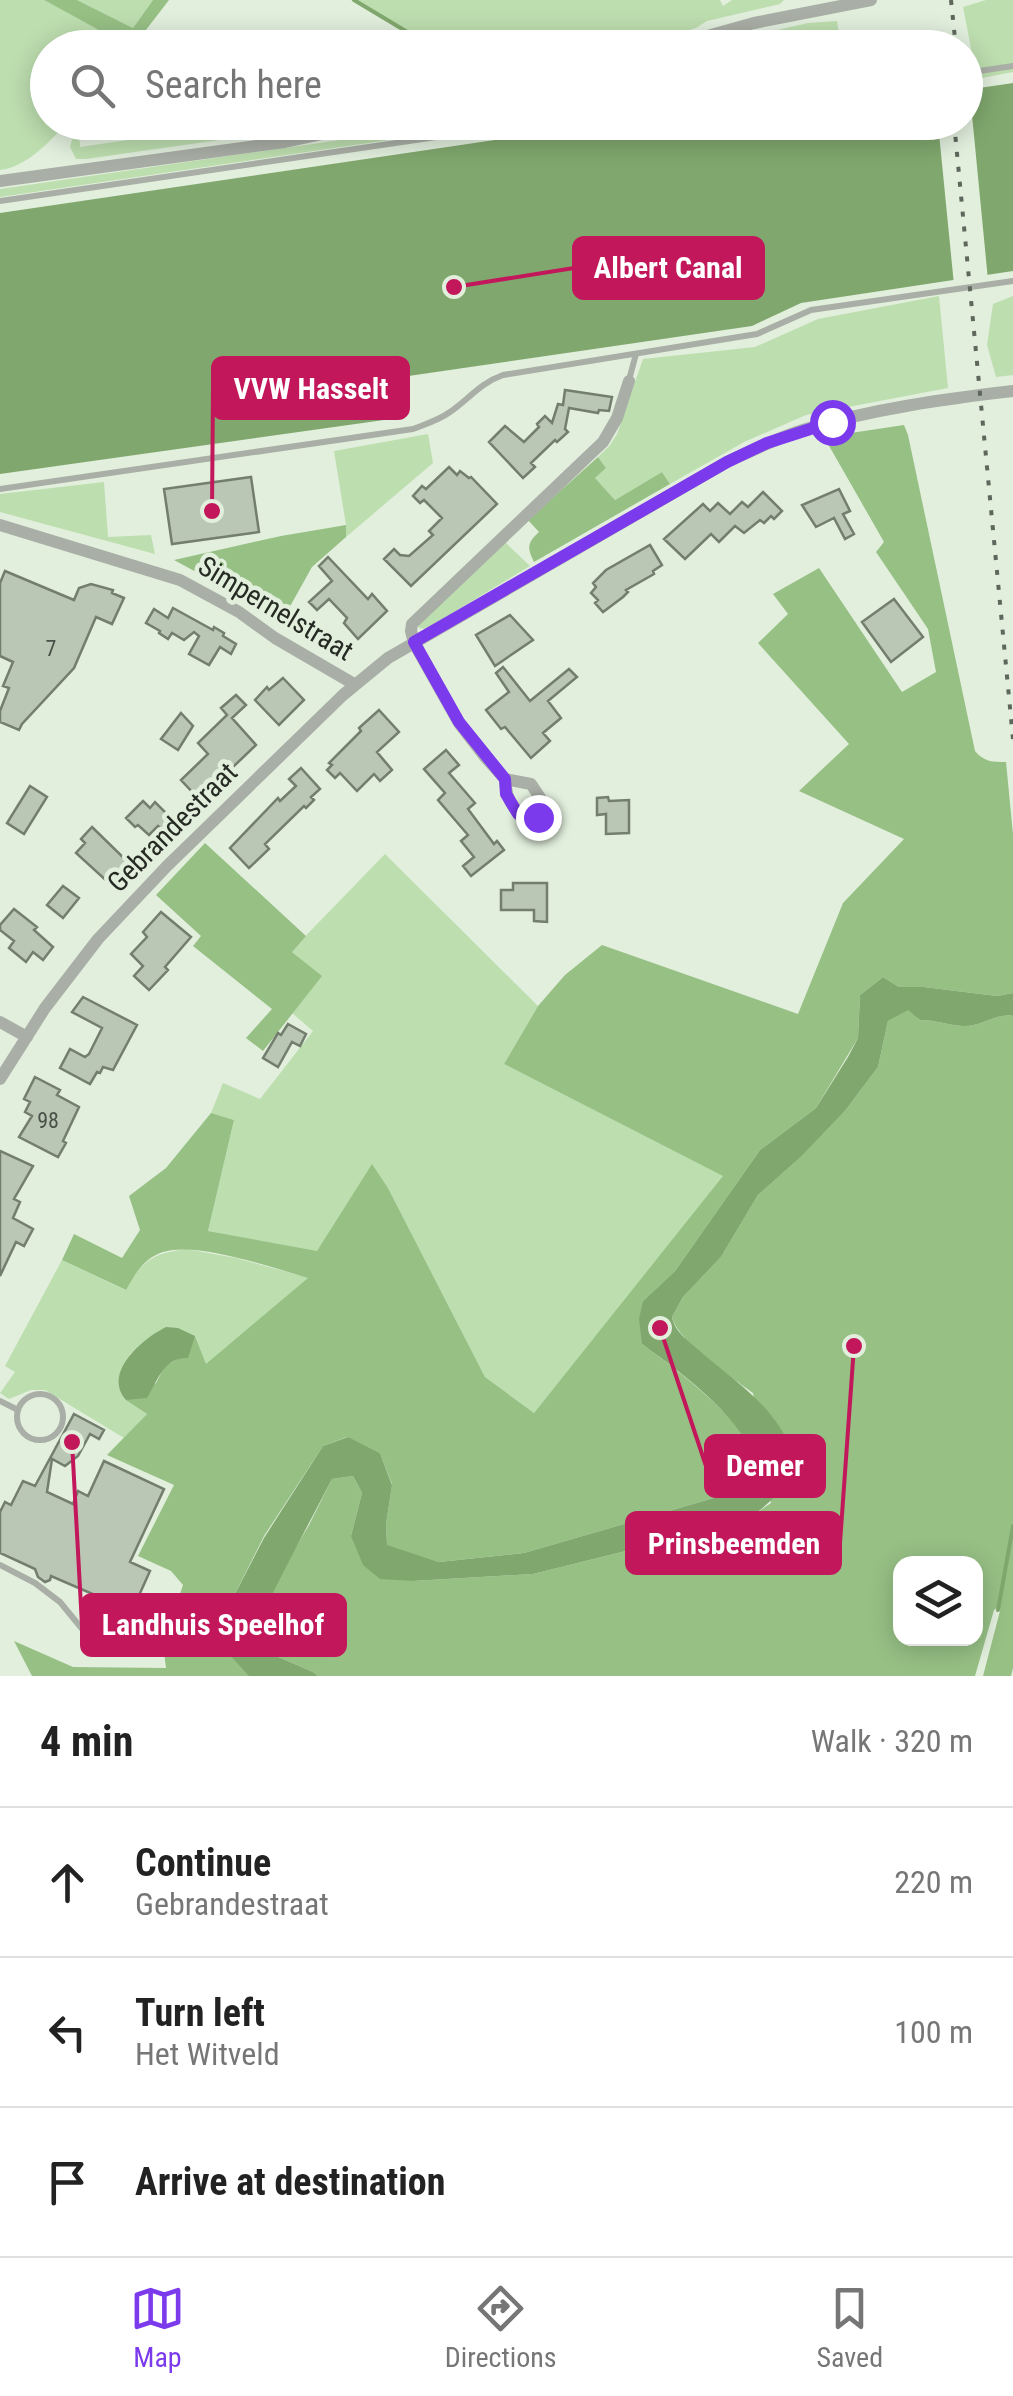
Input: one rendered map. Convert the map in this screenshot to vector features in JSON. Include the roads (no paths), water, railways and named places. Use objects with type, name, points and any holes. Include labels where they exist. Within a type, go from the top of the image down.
[{"type":"street","points":[[729,30],[800,6],[871,0]]},
{"type":"street","points":[[0,181],[294,140]]},
{"type":"street","name":"Gebrandestraat","points":[[414,642],[412,624],[603,442],[618,418],[629,382]]},
{"type":"street","name":"Gebrandestraat","points":[[0,1079],[98,938],[354,684],[388,658],[727,462],[767,443],[861,415],[1013,391]]},
{"type":"street","name":"Simpernelstraat","points":[[0,525],[180,580],[354,684]]},
{"type":"street","points":[[414,642],[459,722],[505,779]]},
{"type":"street","points":[[0,1022],[27,1037]]},
{"type":"lane","points":[[983,70],[1013,66]]},
{"type":"lane","points":[[0,201],[416,140]]},
{"type":"lane","points":[[0,489],[413,428],[452,412],[477,387],[502,375],[757,334],[811,310],[1013,281]]},
{"type":"lane","points":[[629,382],[636,354]]},
{"type":"lane","points":[[33,1395],[48,1396],[58,1404],[62,1422],[50,1438],[35,1440],[18,1426],[18,1410],[33,1395]]},
{"type":"lane","points":[[0,1401],[18,1410]]},
{"type":"lane","points":[[0,1565],[36,1583],[60,1602],[84,1630],[120,1648],[141,1644],[151,1619]]},
{"type":"waterway","points":[[354,0],[404,30]]},
{"type":"waterway","points":[[998,1610],[1013,1526]]},
{"type":"railway","points":[[951,0],[954,30]]},
{"type":"railway","points":[[956,140],[1013,739]]},
{"type":"place","name":"Albert Canal","points":[[454,287]]},
{"type":"place","name":"VVW Hasselt","points":[[212,511]]},
{"type":"place","name":"Demer","points":[[660,1328]]},
{"type":"place","name":"Prinsbeemden","points":[[854,1346]]},
{"type":"place","name":"Landhuis Speelhof","points":[[72,1442]]}]
